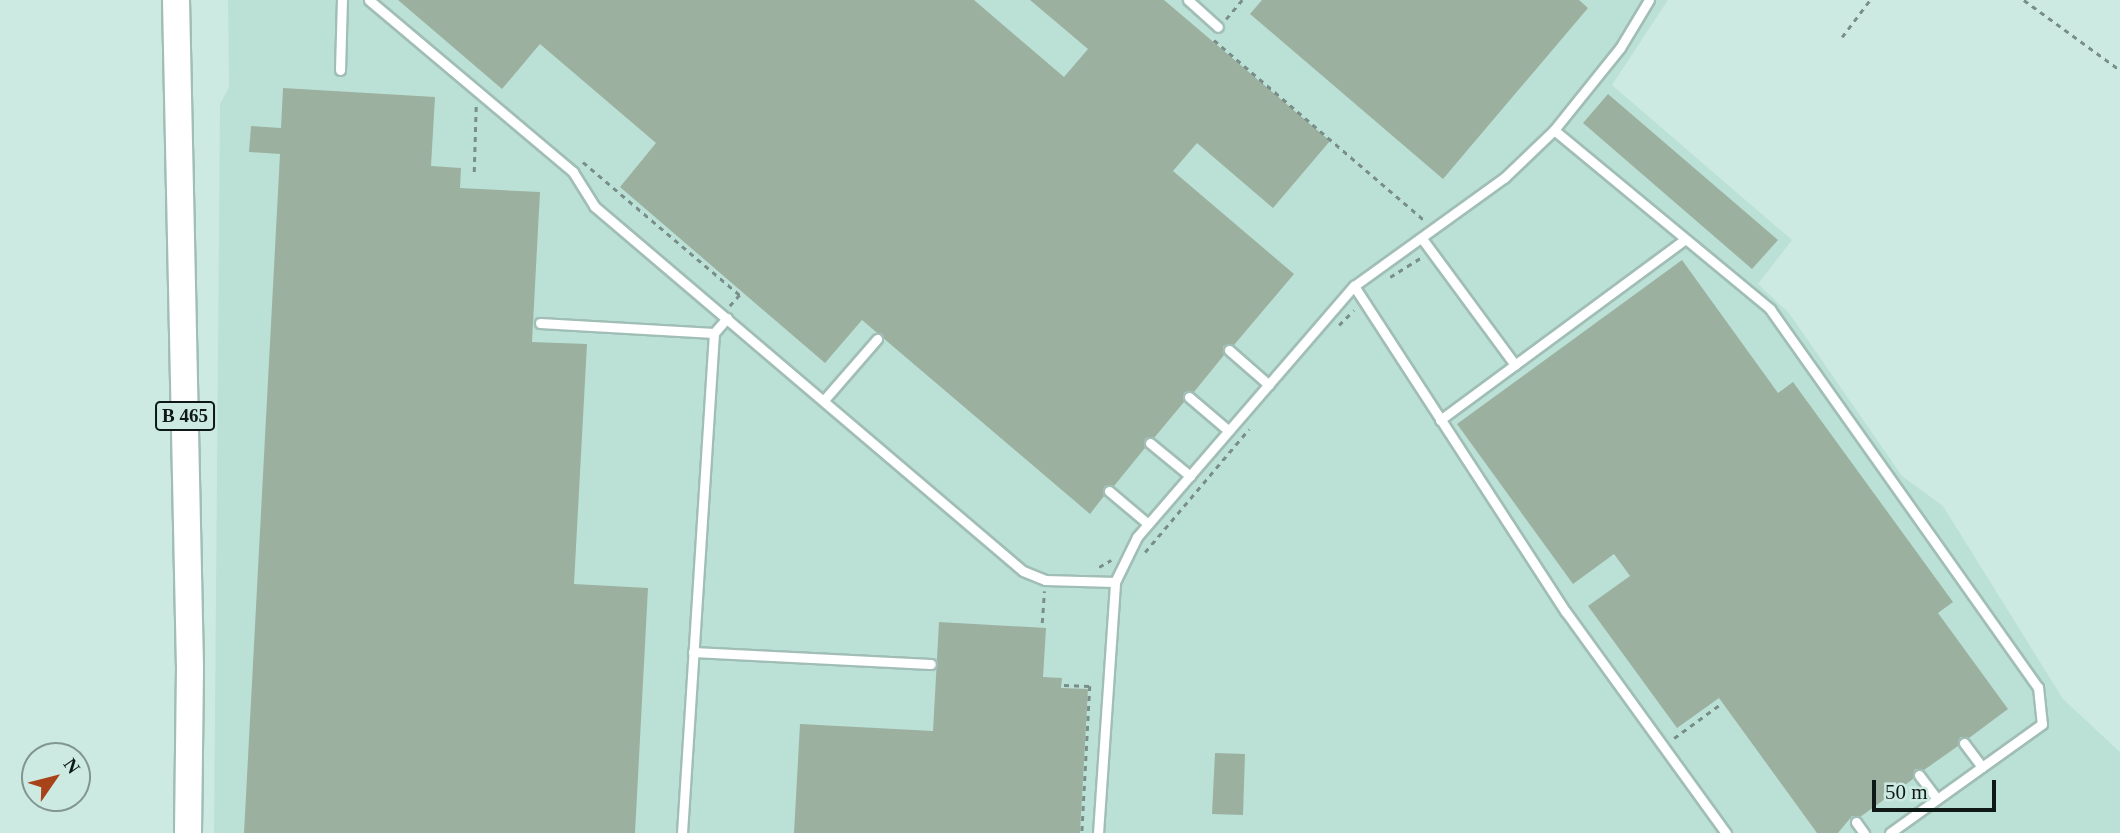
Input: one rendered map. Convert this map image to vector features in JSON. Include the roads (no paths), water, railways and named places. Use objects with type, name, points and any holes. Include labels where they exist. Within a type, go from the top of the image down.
[{"type":"main road","name":"B 465","points":[[176,0],[190,667],[188,833]]},
{"type":"lane","points":[[340,70],[342,0]]},
{"type":"lane","points":[[369,0],[573,173],[594,206],[1023,571],[1045,580],[1115,582]]},
{"type":"lane","points":[[1188,0],[1219,27]]},
{"type":"lane","points":[[1098,833],[1115,582],[1148,524],[1354,286],[1423,240],[1504,178],[1555,130],[1620,48],[1649,0]]},
{"type":"lane","points":[[1555,130],[1770,309],[2038,687],[2042,724],[1890,833]]},
{"type":"lane","points":[[1423,240],[1515,365]]},
{"type":"lane","points":[[1440,420],[1684,240]]},
{"type":"lane","points":[[1354,286],[1566,612],[1726,833]]},
{"type":"lane","points":[[682,833],[714,333],[727,317]]},
{"type":"lane","points":[[540,323],[714,333]]},
{"type":"lane","points":[[824,400],[877,339]]},
{"type":"lane","points":[[1229,351],[1269,385]]},
{"type":"lane","points":[[1189,397],[1229,431]]},
{"type":"lane","points":[[1150,443],[1190,476]]},
{"type":"lane","points":[[1109,491],[1148,524]]},
{"type":"lane","points":[[693,652],[931,664]]},
{"type":"lane","points":[[1964,743],[1982,767]]},
{"type":"lane","points":[[1919,775],[1937,799]]},
{"type":"lane","points":[[1856,822],[1864,833]]}]
